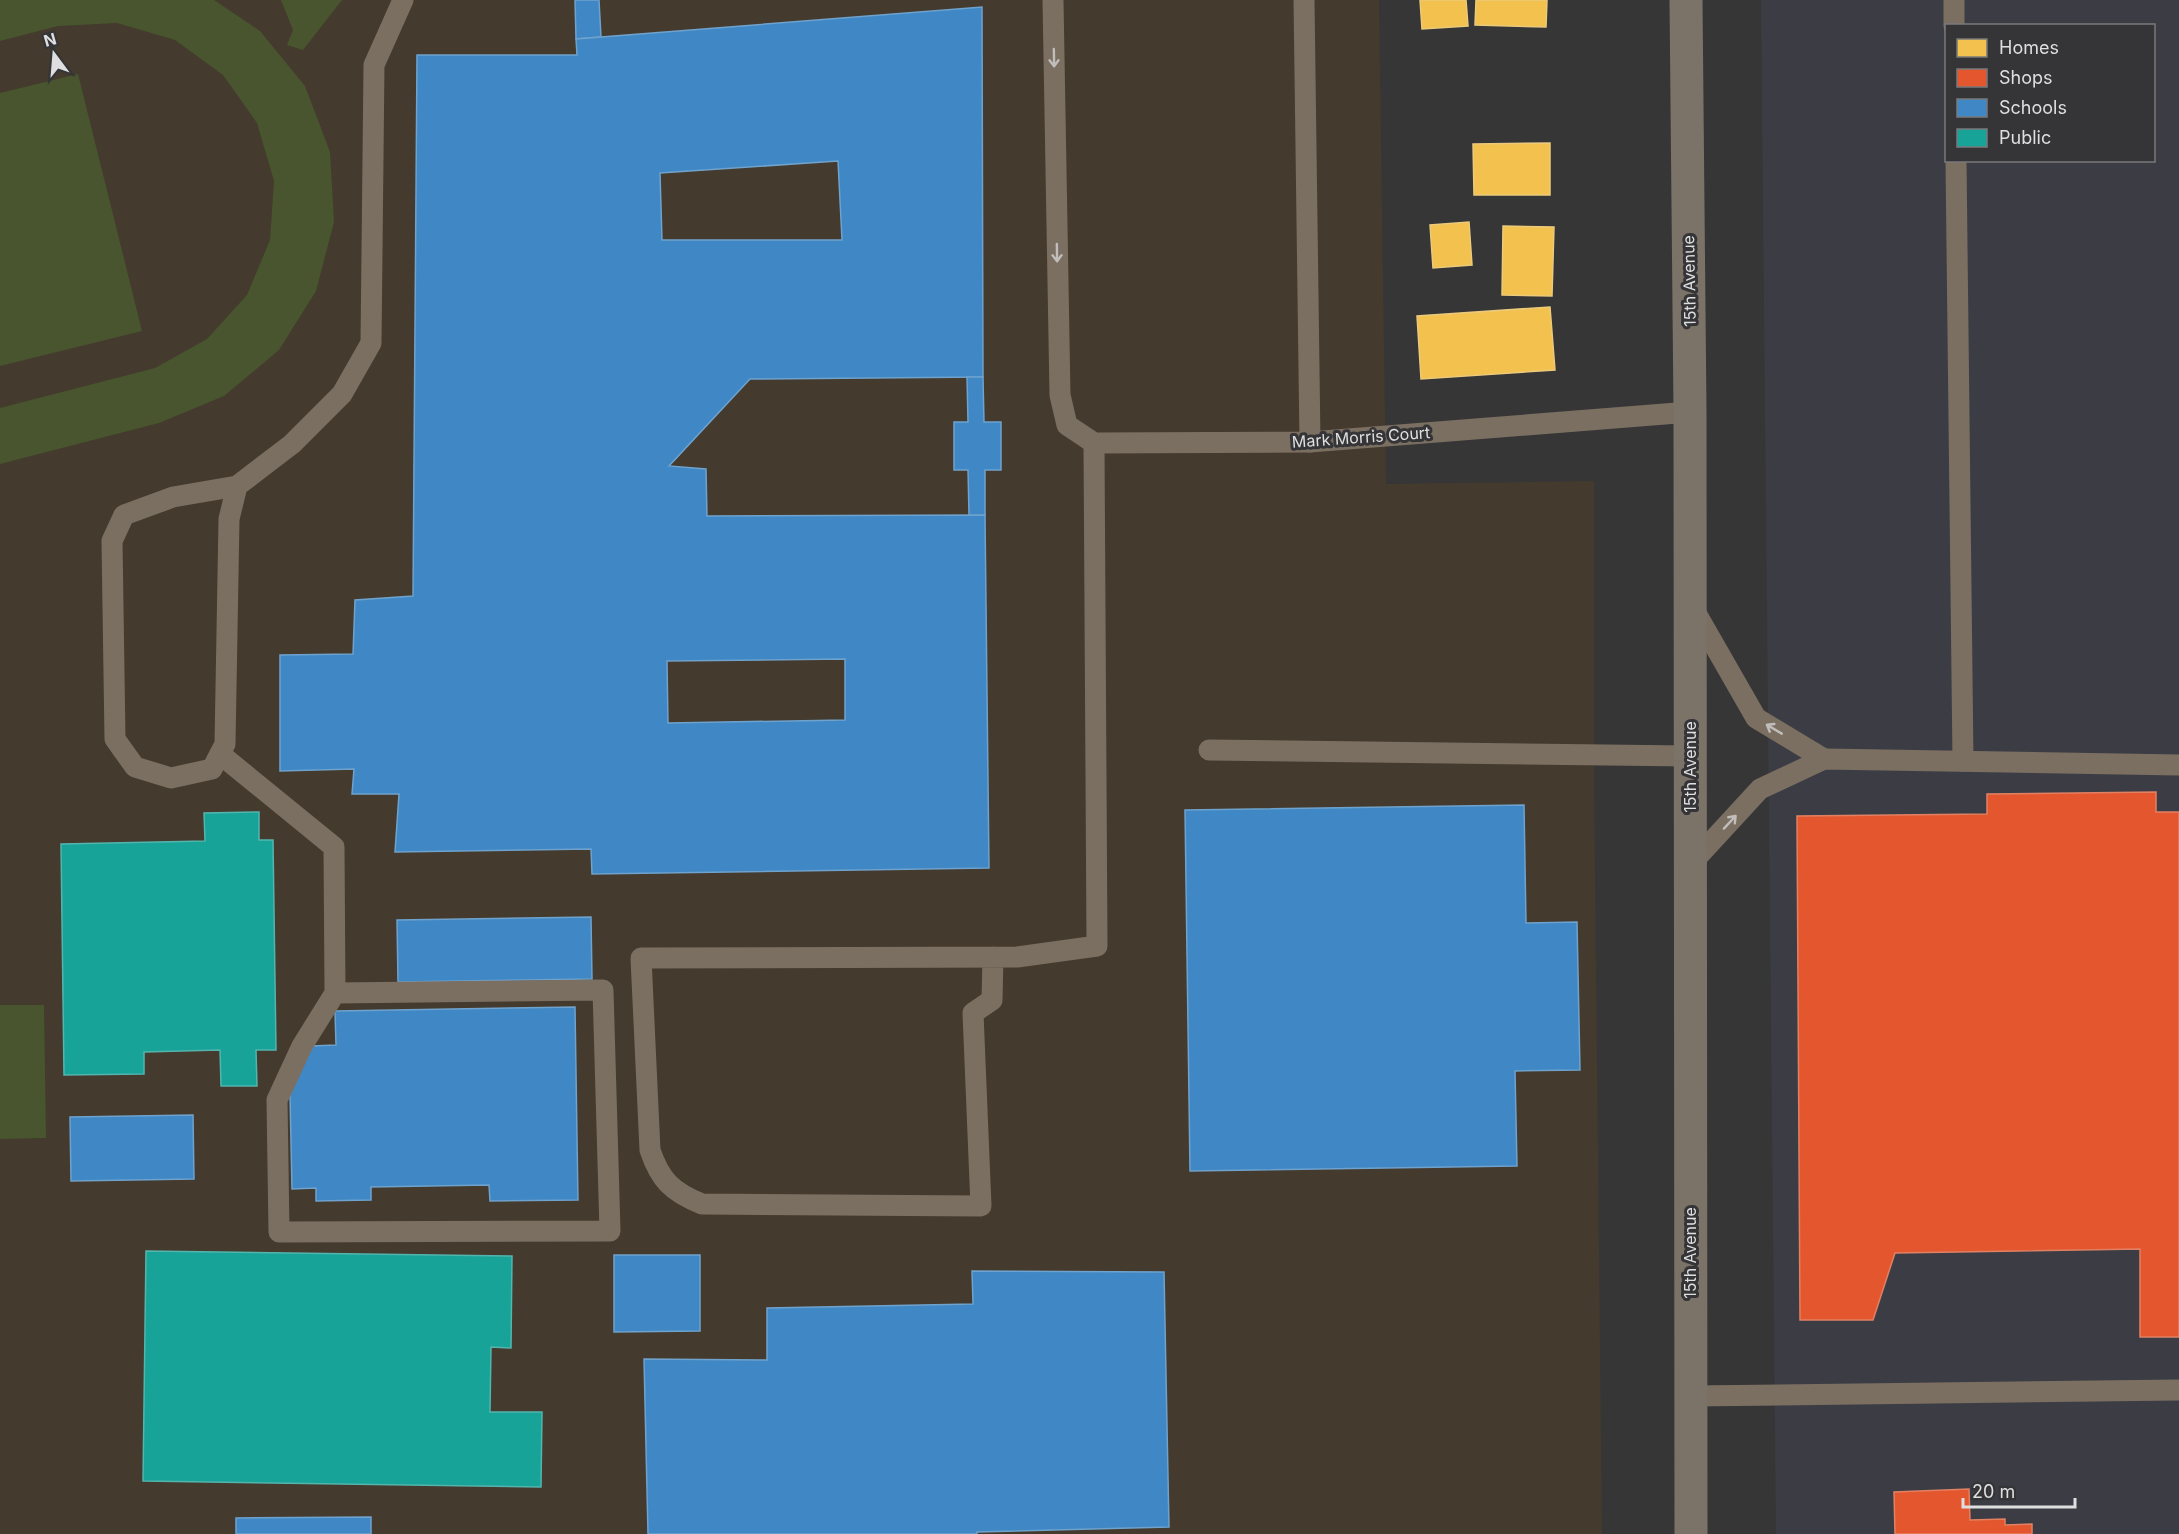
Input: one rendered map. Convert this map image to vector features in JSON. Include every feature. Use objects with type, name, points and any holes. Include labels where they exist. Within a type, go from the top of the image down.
[{"type":"main road","name":"15th Avenue","points":[[1686,0],[1691,604],[1689,756],[1691,1534]]},
{"type":"lane","points":[[237,486],[229,519],[225,744],[212,770],[171,778],[135,768],[115,739],[112,541],[124,515],[173,497],[237,486],[292,444],[342,394],[371,343],[374,65],[403,0]]},
{"type":"lane","points":[[993,957],[992,1000],[974,1013],[981,1206],[702,1204],[684,1197],[668,1184],[657,1169],[650,1150],[641,958],[993,957],[1017,957],[1097,946],[1094,443],[1067,425],[1060,395],[1053,0]]},
{"type":"lane","points":[[1304,0],[1310,442]]},
{"type":"lane","points":[[1954,0],[1954,24]]},
{"type":"lane","points":[[1956,162],[1963,761]]},
{"type":"lane","name":"Mark Morris Court","points":[[1094,443],[1310,442],[1690,412]]},
{"type":"lane","points":[[1691,604],[1756,718],[1824,759]]},
{"type":"lane","points":[[1209,750],[1689,756]]},
{"type":"lane","points":[[220,754],[334,847],[335,993],[302,1046],[277,1100],[279,1232],[610,1231],[603,990],[335,993]]},
{"type":"lane","points":[[1690,865],[1760,789],[1824,759],[2179,765]]},
{"type":"lane","points":[[1691,1396],[2179,1390]]},
{"type":"shaded area","points":[[0,0],[1379,0],[1386,484],[1594,481],[1594,774],[1602,1534],[0,1534]]},
{"type":"shaded area","points":[[1761,0],[2179,0],[2179,1534],[1776,1534]]},
{"type":"green space","points":[[0,0],[214,0],[260,31],[305,86],[330,152],[334,222],[316,291],[279,350],[224,396],[159,423],[0,464],[0,408],[155,368],[207,339],[247,295],[270,240],[274,181],[257,123],[223,75],[175,40],[117,23],[58,26],[0,41]]},
{"type":"green space","points":[[281,0],[342,0],[303,50],[287,45],[293,30]]},
{"type":"green space","points":[[78,74],[142,331],[0,366],[0,93]]},
{"type":"green space","points":[[0,1005],[44,1005],[46,1138],[0,1139]]},
{"type":"building: Homes","points":[[1420,0],[1466,0],[1468,26],[1422,29]]},
{"type":"building: Homes","points":[[1476,0],[1547,0],[1546,27],[1475,25]]},
{"type":"building: Homes","points":[[1550,143],[1550,195],[1474,195],[1473,144]]},
{"type":"building: Homes","points":[[1469,222],[1472,265],[1433,268],[1430,225]]},
{"type":"building: Homes","points":[[1503,226],[1554,227],[1552,296],[1502,295]]},
{"type":"building: Homes","points":[[1550,307],[1555,370],[1421,379],[1417,316]]},
{"type":"building: Shops","points":[[2156,792],[2156,812],[2179,812],[2179,1337],[2140,1337],[2140,1249],[1895,1253],[1873,1320],[1800,1320],[1797,816],[1987,814],[1987,794]]},
{"type":"building: Shops","points":[[1969,1489],[1970,1520],[2005,1519],[2005,1525],[2032,1524],[2032,1534],[1895,1534],[1894,1492]]},
{"type":"building: Schools","points":[[575,0],[599,0],[601,37],[576,39]]},
{"type":"building: Schools","points":[[982,7],[983,377],[750,379],[669,466],[706,469],[707,516],[985,515],[989,868],[592,874],[591,849],[395,852],[399,794],[352,794],[354,769],[280,771],[280,655],[353,654],[355,600],[413,596],[417,55],[577,55],[576,39]],"holes":[[[838,161],[842,240],[662,240],[660,173]],[[845,659],[845,720],[668,723],[667,661]]]},
{"type":"building: Schools","points":[[967,377],[983,377],[984,422],[1001,422],[1001,470],[985,470],[985,515],[969,515],[968,470],[954,470],[954,422],[968,422]]},
{"type":"building: Schools","points":[[1524,805],[1526,923],[1577,922],[1580,1070],[1515,1071],[1517,1166],[1190,1171],[1185,810]]},
{"type":"building: Schools","points":[[591,917],[592,979],[398,982],[397,920]]},
{"type":"building: Schools","points":[[575,1007],[578,1200],[490,1201],[489,1185],[371,1187],[371,1200],[316,1201],[316,1188],[292,1189],[290,1095],[311,1046],[336,1045],[335,1011]]},
{"type":"building: Schools","points":[[193,1115],[194,1179],[71,1181],[70,1117]]},
{"type":"building: Schools","points":[[614,1255],[700,1255],[700,1331],[614,1332]]},
{"type":"building: Schools","points":[[972,1271],[1164,1272],[1169,1527],[977,1532],[977,1534],[648,1534],[644,1359],[767,1360],[767,1308],[973,1304]]},
{"type":"building: Schools","points":[[371,1517],[371,1534],[236,1534],[236,1518]]},
{"type":"building: Public","points":[[259,812],[259,840],[273,840],[276,1050],[256,1050],[257,1086],[221,1086],[220,1050],[144,1052],[144,1074],[64,1075],[61,844],[205,841],[204,813]]},
{"type":"building: Public","points":[[146,1251],[512,1256],[511,1348],[491,1347],[490,1412],[542,1412],[541,1487],[143,1481]]}]
